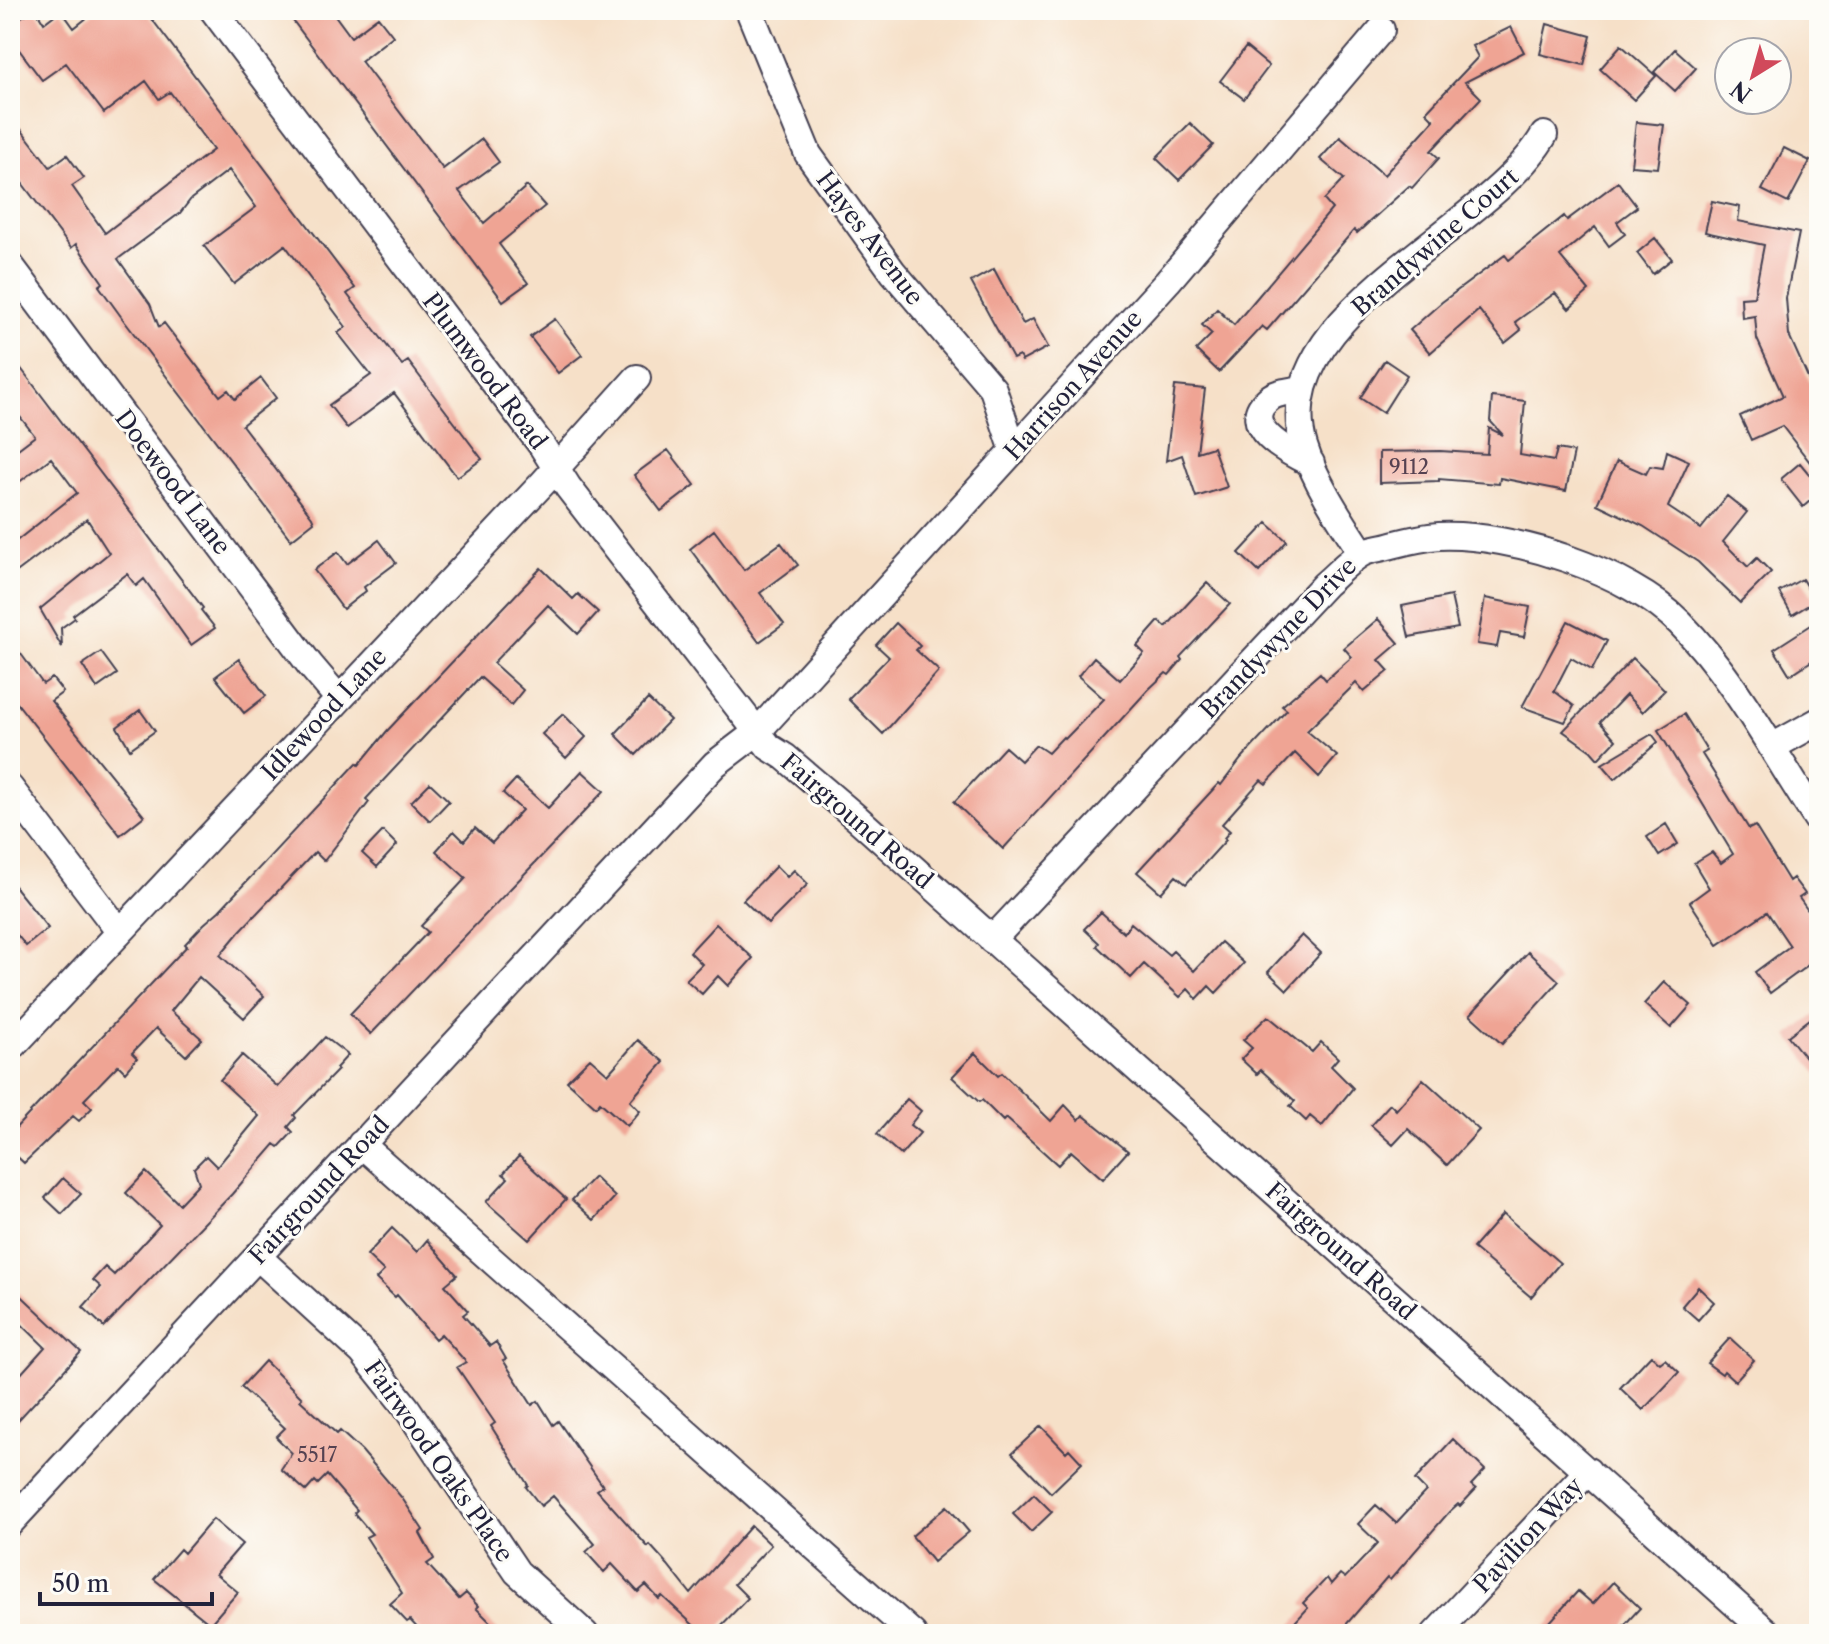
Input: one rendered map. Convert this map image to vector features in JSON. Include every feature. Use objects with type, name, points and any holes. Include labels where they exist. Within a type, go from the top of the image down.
[{"type":"street","name":"Plumwood Road","points":[[213,10],[757,732]]},
{"type":"street","name":"Hayes Avenue","points":[[749,10],[808,154],[893,272],[993,389],[1014,451]]},
{"type":"street","name":"Harrison Avenue","points":[[757,732],[1168,281],[1381,30]]},
{"type":"street","name":"Brandywine Court","points":[[1362,553],[1304,445],[1300,420],[1302,389],[1307,372],[1324,346],[1358,306],[1385,280],[1499,189],[1524,166],[1544,135]]},
{"type":"street","name":"Doewood Lane","points":[[10,265],[310,665],[339,699]]},
{"type":"street","name":"Idlewood Lane","points":[[10,1049],[637,378]]},
{"type":"street","points":[[1302,389],[1272,395],[1261,407],[1259,420],[1268,438],[1284,451],[1311,463]]},
{"type":"street","name":"Brandywyne Drive","points":[[992,940],[1325,584],[1362,553],[1417,539],[1441,536],[1487,540],[1532,549],[1636,588],[1679,622],[1706,652],[1819,822]]},
{"type":"street","points":[[1772,747],[1819,721]]},
{"type":"street","name":"Fairground Road","points":[[10,1523],[715,764],[757,732],[769,747],[858,819],[1769,1634]]},
{"type":"street","points":[[10,788],[119,931]]},
{"type":"street","points":[[361,1144],[913,1634]]},
{"type":"street","name":"Fairwood Oaks Place","points":[[257,1256],[362,1352],[406,1407],[517,1572],[585,1634]]},
{"type":"street","name":"Pavilion Way","points":[[1435,1634],[1588,1471]]},
{"type":"building","points":[[33,10],[44,23],[61,10],[74,28],[97,10],[145,10],[355,288],[347,294],[402,365],[408,361],[482,459],[457,477],[394,393],[347,428],[329,405],[371,375],[338,333],[346,327],[285,245],[234,284],[204,246],[256,207],[229,170],[191,199],[180,213],[118,259],[150,304],[159,327],[164,323],[220,396],[228,390],[235,399],[261,378],[276,398],[242,425],[312,517],[314,522],[291,540],[125,322],[99,286],[103,283],[76,244],[71,248],[10,167],[10,115],[50,167],[67,155],[84,178],[72,186],[105,233],[213,150],[170,92],[159,99],[146,81],[104,113],[66,63],[42,80],[17,47],[10,54],[10,24]]},
{"type":"building","points":[[285,10],[331,10],[351,37],[378,17],[393,36],[361,61],[443,169],[482,139],[499,162],[459,191],[484,223],[527,186],[545,206],[499,244],[528,283],[503,301]]},
{"type":"building","points":[[1547,24],[1591,36],[1584,65],[1540,54]]},
{"type":"building","points":[[1511,27],[1524,52],[1465,82],[1481,98],[1431,151],[1439,158],[1412,188],[1409,186],[1357,233],[1354,230],[1267,330],[1262,326],[1219,372],[1196,350],[1212,334],[1202,325],[1217,309],[1234,325],[1332,209],[1324,200],[1344,179],[1320,159],[1340,137],[1384,175],[1434,120],[1426,112],[1478,57],[1472,46]]},
{"type":"building","points":[[1621,45],[1656,76],[1634,100],[1600,69]]},
{"type":"building","points":[[1246,47],[1269,66],[1244,99],[1220,81]]},
{"type":"building","points":[[1675,49],[1696,68],[1675,91],[1654,72]]},
{"type":"building","points":[[1636,122],[1664,125],[1658,168],[1631,166]]},
{"type":"building","points":[[1190,123],[1213,145],[1179,180],[1156,158]]},
{"type":"building","points":[[1784,148],[1810,161],[1788,203],[1762,190]]},
{"type":"building","points":[[1618,182],[1637,207],[1617,222],[1625,234],[1609,246],[1595,227],[1560,256],[1589,291],[1569,309],[1555,293],[1515,322],[1521,330],[1505,343],[1479,310],[1430,353],[1410,330],[1505,255],[1509,260],[1564,216],[1567,220]]},
{"type":"building","points":[[1712,201],[1740,207],[1738,221],[1799,233],[1786,298],[1789,335],[1819,402],[1819,474],[1782,426],[1751,440],[1740,416],[1783,396],[1757,339],[1755,316],[1742,318],[1741,298],[1754,297],[1764,245],[1705,232]]},
{"type":"building","points":[[1655,238],[1672,259],[1653,274],[1637,253]]},
{"type":"building","points":[[994,269],[1023,324],[1033,319],[1048,347],[1022,361],[1019,356],[1013,359],[971,282]]},
{"type":"building","points":[[555,319],[582,355],[558,373],[530,337]]},
{"type":"building","points":[[10,354],[203,608],[201,610],[215,628],[191,645],[144,579],[136,586],[127,574],[73,615],[75,618],[61,628],[62,647],[40,609],[109,553],[87,519],[10,577],[10,546],[77,493],[51,458],[10,489],[10,455],[35,436],[10,404]]},
{"type":"building","points":[[1385,360],[1407,375],[1383,413],[1360,398]]},
{"type":"building","points":[[1175,386],[1205,389],[1197,452],[1213,447],[1227,487],[1196,497],[1182,455],[1166,461]]},
{"type":"building","points":[[1492,397],[1525,401],[1520,455],[1554,461],[1557,449],[1574,452],[1566,491],[1500,478],[1499,484],[1439,479],[1379,483],[1379,452],[1487,454],[1489,428],[1503,435],[1490,421]]},
{"type":"building","points":[[668,450],[695,485],[661,511],[634,475]]},
{"type":"building","points":[[1667,451],[1689,461],[1668,507],[1701,529],[1727,496],[1747,512],[1723,542],[1748,567],[1757,558],[1771,572],[1740,603],[1698,562],[1643,526],[1597,504],[1617,461],[1646,474],[1650,466],[1663,468]]},
{"type":"building","points":[[1800,463],[1819,486],[1819,493],[1803,507],[1781,479]]},
{"type":"building","points":[[1267,523],[1287,541],[1259,572],[1239,553]]},
{"type":"building","points":[[714,530],[744,570],[781,543],[798,565],[760,593],[784,624],[759,642],[690,549]]},
{"type":"building","points":[[379,540],[396,563],[364,587],[366,591],[343,609],[314,570],[338,552],[347,564]]},
{"type":"building","points":[[541,568],[573,599],[578,594],[598,612],[578,634],[548,605],[493,663],[523,690],[511,705],[480,677],[366,799],[369,802],[324,861],[315,852],[240,931],[220,955],[264,996],[244,1018],[199,977],[171,1011],[202,1039],[186,1056],[156,1028],[132,1053],[137,1058],[125,1072],[118,1065],[84,1100],[92,1108],[79,1121],[73,1116],[24,1163],[10,1150],[10,1134]]},
{"type":"building","points":[[1802,579],[1815,601],[1792,615],[1779,592]]},
{"type":"building","points":[[1207,583],[1230,604],[1180,657],[1182,660],[1169,675],[1166,673],[1148,690],[1003,849],[954,802],[1005,747],[1021,761],[1036,745],[1048,753],[1063,737],[1065,739],[1104,699],[1078,676],[1094,657],[1120,680],[1144,653],[1137,646],[1159,621],[1166,627]]},
{"type":"building","points":[[1451,596],[1458,628],[1409,637],[1402,606]]},
{"type":"building","points":[[1485,598],[1530,607],[1524,637],[1500,633],[1497,647],[1477,644]]},
{"type":"building","points":[[1378,619],[1399,643],[1379,660],[1389,671],[1364,692],[1356,683],[1307,731],[1337,756],[1319,777],[1295,753],[1266,784],[1261,780],[1222,824],[1230,831],[1224,838],[1226,840],[1186,884],[1176,876],[1161,893],[1137,872],[1219,783],[1221,785],[1287,710],[1282,706],[1320,673],[1326,680],[1352,657],[1344,648]]},
{"type":"building","points":[[1819,620],[1819,656],[1790,675],[1774,649]]},
{"type":"building","points":[[1568,621],[1607,641],[1592,670],[1571,658],[1554,691],[1574,706],[1565,722],[1522,707]]},
{"type":"building","points":[[896,623],[920,646],[916,650],[939,671],[883,734],[848,699],[889,657],[876,645]]},
{"type":"building","points":[[10,639],[43,684],[52,678],[63,692],[51,701],[144,816],[120,835],[10,694]]},
{"type":"building","points":[[101,652],[117,674],[97,688],[82,665]]},
{"type":"building","points":[[1633,658],[1665,690],[1643,712],[1626,695],[1600,722],[1616,740],[1598,759],[1563,731]]},
{"type":"building","points":[[239,659],[266,696],[244,713],[215,677]]},
{"type":"building","points":[[648,699],[670,720],[636,755],[615,734]]},
{"type":"building","points":[[140,710],[155,731],[130,749],[117,727]]},
{"type":"building","points":[[563,714],[586,737],[566,758],[542,734]]},
{"type":"building","points":[[1684,714],[1707,751],[1702,754],[1749,829],[1755,826],[1789,881],[1793,878],[1805,894],[1799,898],[1819,926],[1819,957],[1770,993],[1755,972],[1790,946],[1767,912],[1718,945],[1690,902],[1709,888],[1694,863],[1712,852],[1721,863],[1733,854],[1658,730]]},
{"type":"building","points":[[1652,734],[1658,742],[1615,779],[1602,764]]},
{"type":"building","points":[[582,771],[604,791],[371,1034],[350,1014],[428,932],[421,926],[466,878],[436,851],[454,831],[464,841],[475,828],[492,843],[522,810],[503,793],[516,779],[548,808]]},
{"type":"building","points":[[430,783],[449,801],[430,821],[411,802]]},
{"type":"building","points":[[1666,824],[1678,844],[1659,856],[1647,837]]},
{"type":"building","points":[[383,831],[397,845],[377,867],[362,853]]},
{"type":"building","points":[[776,866],[787,877],[794,870],[808,884],[768,924],[743,900]]},
{"type":"building","points":[[10,881],[48,928],[26,946],[10,926]]},
{"type":"building","points":[[1101,912],[1124,933],[1131,923],[1169,955],[1173,951],[1194,971],[1221,942],[1244,963],[1216,993],[1209,986],[1197,999],[1188,989],[1180,997],[1144,964],[1131,978],[1097,946],[1099,943],[1084,929]]},
{"type":"building","points":[[716,924],[753,958],[728,986],[718,976],[702,994],[686,980],[702,964],[690,952]]},
{"type":"building","points":[[1302,935],[1321,953],[1287,990],[1268,972]]},
{"type":"building","points":[[1528,952],[1559,981],[1502,1044],[1470,1015]]},
{"type":"building","points":[[1664,982],[1691,1005],[1671,1028],[1644,1004]]},
{"type":"building","points":[[1819,1012],[1819,1075],[1788,1036]]},
{"type":"building","points":[[1268,1016],[1312,1052],[1321,1042],[1338,1058],[1331,1066],[1353,1088],[1322,1126],[1310,1116],[1306,1121],[1290,1106],[1295,1101],[1261,1070],[1257,1074],[1241,1059],[1252,1048],[1243,1040]]},
{"type":"building","points":[[325,1037],[348,1055],[336,1068],[338,1070],[294,1115],[296,1118],[288,1127],[293,1132],[279,1147],[275,1144],[232,1194],[104,1327],[83,1307],[101,1287],[93,1280],[105,1267],[114,1275],[160,1225],[126,1193],[146,1172],[179,1204],[199,1183],[194,1168],[206,1156],[217,1167],[259,1116],[220,1080],[242,1055],[278,1087]]},
{"type":"building","points":[[638,1040],[664,1062],[630,1101],[640,1111],[627,1126],[600,1102],[596,1107],[567,1081],[590,1058],[608,1074]]},
{"type":"building","points":[[975,1053],[998,1076],[1002,1073],[1051,1121],[1065,1105],[1079,1120],[1083,1115],[1128,1151],[1103,1179],[1071,1151],[1058,1165],[1006,1118],[1003,1121],[952,1077]]},
{"type":"building","points":[[1423,1079],[1479,1130],[1447,1165],[1408,1129],[1393,1145],[1371,1125],[1390,1104],[1396,1110]]},
{"type":"building","points":[[907,1099],[921,1111],[910,1125],[920,1133],[901,1155],[877,1134]]},
{"type":"building","points":[[519,1156],[566,1199],[529,1240],[486,1202],[508,1178],[503,1174]]},
{"type":"building","points":[[594,1177],[615,1197],[594,1220],[572,1200]]},
{"type":"building","points":[[63,1178],[81,1194],[62,1214],[45,1198]]},
{"type":"building","points":[[1503,1214],[1560,1263],[1531,1297],[1473,1248]]},
{"type":"building","points":[[392,1228],[417,1252],[427,1240],[457,1275],[445,1285],[468,1311],[463,1315],[490,1346],[496,1342],[506,1359],[503,1360],[532,1405],[538,1401],[553,1425],[558,1421],[603,1486],[597,1490],[648,1547],[650,1545],[691,1594],[751,1526],[771,1545],[734,1584],[748,1598],[713,1634],[703,1634],[646,1585],[638,1592],[612,1564],[604,1572],[586,1552],[595,1544],[553,1496],[541,1506],[526,1487],[528,1485],[491,1426],[495,1423],[457,1367],[466,1362],[441,1334],[435,1339],[397,1295],[395,1297],[376,1279],[384,1271],[367,1255]]},
{"type":"building","points":[[10,1285],[81,1352],[10,1429],[10,1386],[45,1347],[10,1313]]},
{"type":"building","points":[[1698,1287],[1714,1302],[1698,1320],[1682,1306]]},
{"type":"building","points":[[1730,1338],[1754,1360],[1735,1381],[1724,1371],[1722,1374],[1707,1363]]},
{"type":"building","points":[[1651,1355],[1660,1363],[1665,1359],[1679,1372],[1643,1410],[1620,1388]]},
{"type":"building","points":[[265,1361],[302,1398],[300,1400],[337,1434],[340,1431],[362,1451],[402,1498],[423,1530],[420,1533],[434,1559],[427,1564],[459,1599],[466,1593],[502,1634],[423,1634],[390,1604],[402,1593],[366,1537],[372,1534],[354,1513],[357,1510],[327,1475],[318,1484],[315,1481],[306,1491],[281,1469],[292,1453],[276,1437],[285,1428],[241,1387]]},
{"type":"building","points":[[1041,1426],[1066,1452],[1069,1449],[1082,1463],[1051,1493],[1012,1453]]},
{"type":"building","points":[[1453,1439],[1485,1470],[1471,1485],[1476,1489],[1460,1506],[1458,1504],[1449,1512],[1390,1580],[1387,1577],[1338,1634],[1284,1634],[1308,1608],[1303,1603],[1327,1578],[1331,1584],[1340,1574],[1345,1578],[1378,1543],[1358,1524],[1376,1505],[1396,1523],[1426,1491],[1415,1480]]},
{"type":"building","points":[[1034,1494],[1052,1512],[1031,1532],[1013,1514]]},
{"type":"building","points":[[947,1506],[969,1532],[933,1562],[912,1536]]},
{"type":"building","points":[[213,1519],[242,1544],[216,1574],[238,1592],[210,1624],[154,1579],[180,1549],[184,1553]]},
{"type":"building","points":[[1613,1582],[1640,1608],[1616,1634],[1539,1634],[1578,1591],[1593,1604]]}]
